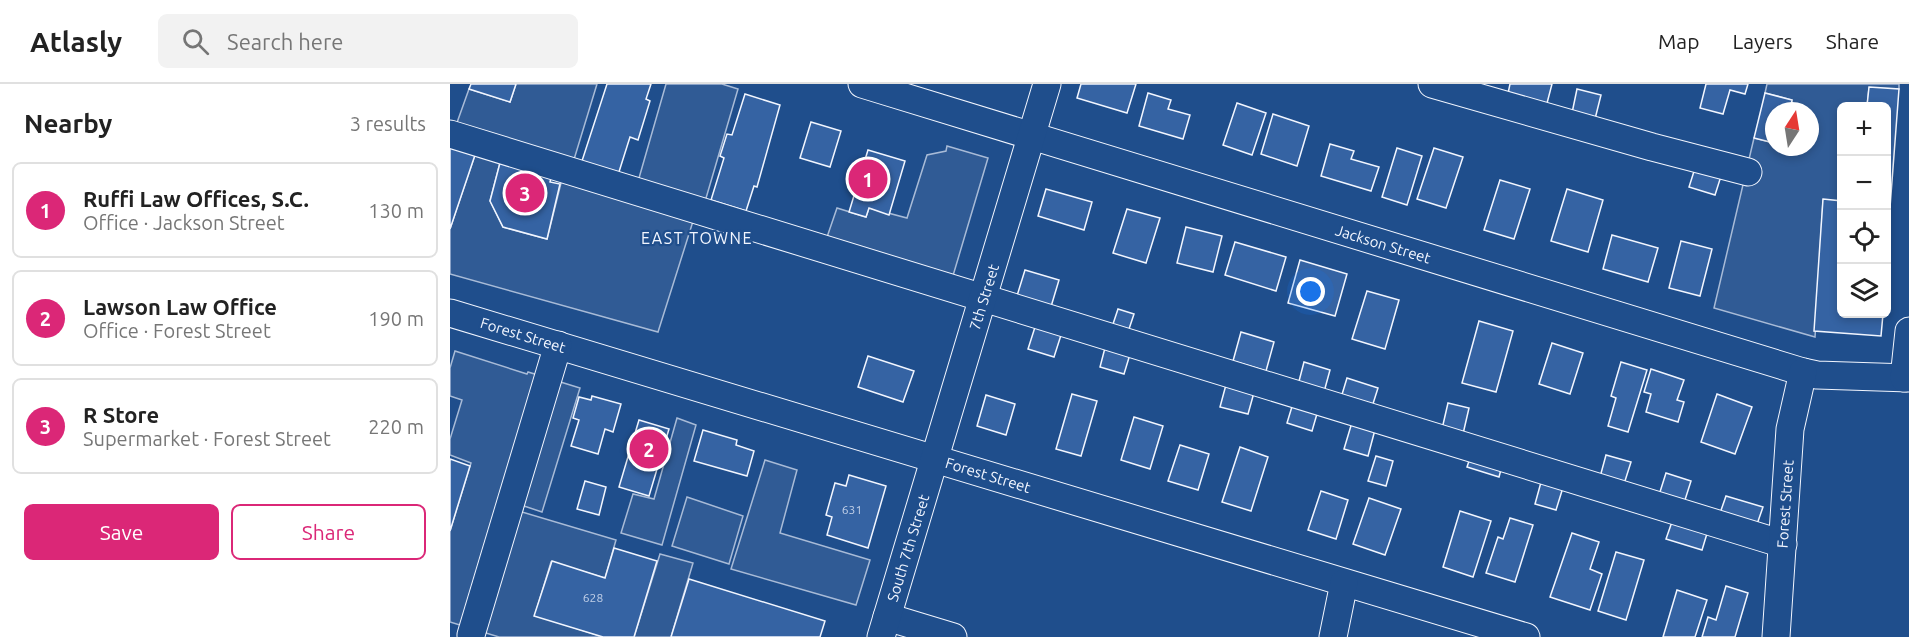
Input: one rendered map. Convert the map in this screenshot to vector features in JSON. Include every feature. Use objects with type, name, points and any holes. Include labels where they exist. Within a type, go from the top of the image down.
[{"type":"street","name":"Jackson Street","points":[[862,84],[1803,372],[1817,375],[1906,378]]},
{"type":"street","name":"7th Street","points":[[935,459],[1047,84]]},
{"type":"street","points":[[1444,86],[1748,172]]},
{"type":"street","points":[[450,134],[1783,544]]},
{"type":"street","name":"Forest Street","points":[[450,313],[1526,637]]},
{"type":"street","points":[[1906,378],[1909,332]]},
{"type":"street","points":[[466,634],[558,345]]},
{"type":"street","name":"Forest Street","points":[[1776,637],[1790,429],[1803,372]]},
{"type":"street","name":"South 7th Street","points":[[884,627],[935,459]]},
{"type":"street","points":[[1333,637],[1344,583]]},
{"type":"street","points":[[884,627],[953,637]]},
{"type":"shaded area","points":[[516,84],[597,84],[572,166],[454,131],[469,89],[510,102]]},
{"type":"shaded area","points":[[666,84],[722,84],[738,89],[704,205],[637,185]]},
{"type":"shaded area","points":[[1767,84],[1899,84],[1899,89],[1869,88],[1867,102],[1837,102],[1837,201],[1823,200],[1815,337],[1714,308],[1754,138],[1765,141],[1765,156],[1819,156],[1819,102],[1792,102],[1792,100],[1765,93]]},
{"type":"shaded area","points":[[947,146],[988,158],[952,279],[826,240],[837,208],[866,217],[869,208],[907,218],[927,155],[946,151]]},
{"type":"shaded area","points":[[475,155],[501,159],[490,201],[503,227],[547,239],[563,175],[695,215],[658,332],[450,274],[450,229]]},
{"type":"shaded area","points":[[455,351],[580,388],[542,512],[524,506],[522,512],[616,540],[605,578],[551,562],[535,615],[603,637],[499,637],[450,622],[450,531],[471,463],[450,455],[450,439],[462,400],[450,396],[450,368]]},
{"type":"shaded area","points":[[677,418],[696,425],[662,545],[621,533],[633,494],[654,499]]},
{"type":"shaded area","points":[[765,460],[797,470],[780,533],[870,560],[856,605],[731,569]]},
{"type":"shaded area","points":[[687,497],[743,516],[729,564],[672,546]]},
{"type":"shaded area","points":[[660,554],[693,563],[671,637],[634,637]]},
{"type":"building","points":[[471,84],[516,84],[510,102],[469,89]]},
{"type":"building","points":[[607,84],[651,84],[646,99],[650,101],[638,140],[630,137],[618,175],[581,164]]},
{"type":"building","points":[[1081,84],[1136,84],[1127,113],[1077,98]]},
{"type":"building","points":[[1510,84],[1552,84],[1546,107],[1507,98]]},
{"type":"building","points":[[1706,84],[1748,84],[1745,94],[1730,90],[1723,114],[1700,108]]},
{"type":"building","points":[[1869,87],[1899,89],[1891,194],[1891,102],[1867,102]]},
{"type":"building","points":[[1577,89],[1601,95],[1595,119],[1572,113]]},
{"type":"building","points":[[1148,93],[1171,100],[1168,109],[1190,115],[1183,139],[1139,126]]},
{"type":"building","points":[[1765,93],[1792,100],[1792,102],[1765,102],[1765,141],[1754,138]]},
{"type":"building","points":[[745,94],[780,105],[757,187],[754,186],[746,211],[711,200],[724,158],[720,156],[727,134],[732,135]]},
{"type":"building","points":[[1237,103],[1266,113],[1252,155],[1223,145]]},
{"type":"building","points":[[1273,114],[1309,126],[1297,166],[1261,154]]},
{"type":"building","points":[[811,122],[841,131],[830,167],[800,158]]},
{"type":"building","points":[[1330,144],[1354,151],[1351,159],[1379,167],[1371,191],[1321,176]]},
{"type":"building","points":[[450,147],[475,155],[450,229]]},
{"type":"building","points":[[1397,148],[1422,156],[1407,205],[1382,197]]},
{"type":"building","points":[[1434,148],[1463,157],[1446,208],[1417,199]]},
{"type":"building","points":[[868,150],[905,161],[889,215],[869,208],[866,217],[849,212]]},
{"type":"building","points":[[501,159],[552,174],[550,182],[560,184],[547,239],[503,227],[490,201]]},
{"type":"building","points":[[1696,165],[1722,173],[1715,195],[1689,187]]},
{"type":"building","points":[[1500,180],[1530,189],[1514,239],[1484,230]]},
{"type":"building","points":[[1046,189],[1092,202],[1084,230],[1038,216]]},
{"type":"building","points":[[1567,189],[1603,200],[1588,252],[1551,241]]},
{"type":"building","points":[[1823,199],[1837,200],[1837,318],[1883,318],[1881,336],[1814,331]]},
{"type":"building","points":[[1127,209],[1160,218],[1146,263],[1113,253]]},
{"type":"building","points":[[1186,227],[1222,236],[1213,272],[1177,263]]},
{"type":"building","points":[[1612,235],[1658,248],[1648,282],[1603,269]]},
{"type":"building","points":[[1681,241],[1712,249],[1700,296],[1669,288]]},
{"type":"building","points":[[1235,242],[1286,257],[1276,291],[1225,275]]},
{"type":"building","points":[[1300,260],[1347,274],[1335,316],[1288,303]]},
{"type":"building","points":[[1025,270],[1059,280],[1050,310],[1016,299]]},
{"type":"building","points":[[1367,291],[1399,300],[1385,349],[1352,339]]},
{"type":"building","points":[[1118,309],[1134,314],[1128,332],[1112,327]]},
{"type":"building","points":[[1479,321],[1513,331],[1496,392],[1462,383]]},
{"type":"building","points":[[1036,324],[1062,332],[1054,357],[1028,349]]},
{"type":"building","points":[[1241,332],[1274,342],[1266,371],[1233,361]]},
{"type":"building","points":[[1552,343],[1583,353],[1570,394],[1539,384]]},
{"type":"building","points":[[1106,344],[1131,351],[1124,374],[1100,367]]},
{"type":"building","points":[[868,356],[914,371],[903,402],[858,387]]},
{"type":"building","points":[[1304,362],[1330,370],[1324,392],[1298,385]]},
{"type":"building","points":[[1621,362],[1647,370],[1628,432],[1608,426],[1616,398],[1611,396]]},
{"type":"building","points":[[1651,369],[1684,380],[1677,400],[1684,402],[1678,422],[1646,412],[1651,394],[1644,392]]},
{"type":"building","points":[[1347,378],[1378,388],[1371,410],[1340,401]]},
{"type":"building","points":[[1227,381],[1255,389],[1248,414],[1220,407]]},
{"type":"building","points":[[1072,394],[1097,401],[1081,456],[1056,449]]},
{"type":"building","points":[[1717,394],[1752,407],[1735,454],[1701,442]]},
{"type":"building","points":[[986,395],[1015,404],[1006,435],[977,426]]},
{"type":"building","points":[[592,396],[621,404],[613,432],[605,429],[598,454],[571,446],[579,420],[573,418],[579,397],[591,400]]},
{"type":"building","points":[[1294,400],[1319,407],[1312,431],[1287,423]]},
{"type":"building","points":[[1448,403],[1469,408],[1463,434],[1442,429]]},
{"type":"building","points":[[1134,417],[1163,426],[1150,469],[1121,460]]},
{"type":"building","points":[[1353,419],[1376,426],[1368,456],[1344,449]]},
{"type":"building","points":[[639,420],[669,429],[649,496],[619,487]]},
{"type":"building","points":[[703,430],[737,440],[736,445],[754,451],[747,476],[694,461]]},
{"type":"building","points":[[1180,445],[1209,454],[1198,490],[1168,481]]},
{"type":"building","points":[[1240,447],[1268,457],[1251,511],[1222,502]]},
{"type":"building","points":[[1472,452],[1503,462],[1499,477],[1467,467]]},
{"type":"building","points":[[1606,455],[1631,462],[1624,484],[1600,477]]},
{"type":"building","points":[[1376,456],[1393,461],[1386,486],[1368,481]]},
{"type":"building","points":[[450,459],[470,466],[450,531]]},
{"type":"building","points":[[1666,473],[1691,481],[1684,503],[1659,495]]},
{"type":"building","points":[[849,475],[886,486],[868,548],[827,535],[832,517],[826,515],[835,483],[846,486]]},
{"type":"building","points":[[1543,475],[1565,481],[1556,510],[1535,504]]},
{"type":"building","points":[[585,481],[606,487],[599,515],[577,509]]},
{"type":"building","points":[[1321,491],[1348,500],[1336,539],[1308,530]]},
{"type":"building","points":[[1726,496],[1763,507],[1756,527],[1719,516]]},
{"type":"building","points":[[1369,498],[1401,509],[1385,555],[1353,544]]},
{"type":"building","points":[[1460,511],[1491,521],[1473,577],[1443,567]]},
{"type":"building","points":[[1674,516],[1709,527],[1702,550],[1666,539]]},
{"type":"building","points":[[1510,518],[1533,525],[1515,582],[1486,573],[1498,537],[1503,539]]},
{"type":"building","points":[[1572,533],[1599,542],[1590,569],[1602,574],[1590,610],[1550,597]]},
{"type":"building","points":[[614,548],[657,561],[634,637],[603,637],[534,616],[552,561],[605,578]]},
{"type":"building","points":[[1616,552],[1644,560],[1626,620],[1598,611]]},
{"type":"building","points":[[689,579],[825,621],[820,637],[671,637]]},
{"type":"building","points":[[1726,586],[1748,593],[1735,637],[1702,637],[1708,617],[1716,620]]},
{"type":"building","points":[[1677,590],[1707,600],[1695,637],[1663,637]]},
{"type":"place","name":"Ruffi Law Offices, S.C.","points":[[868,179]]},
{"type":"place","name":"R Store","points":[[525,193]]},
{"type":"place","name":"Lawson Law Office","points":[[649,449]]},
{"type":"district","name":"EAST TOWNE","points":[[697,238]]}]
